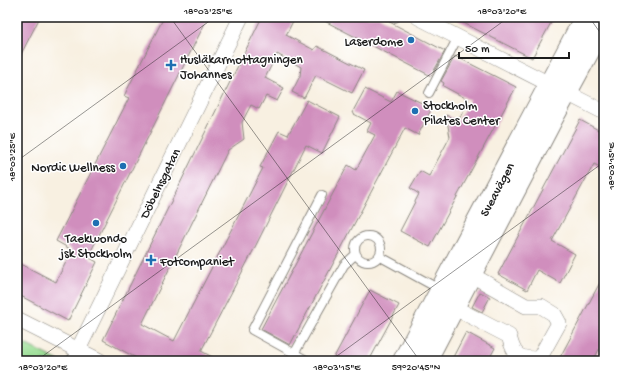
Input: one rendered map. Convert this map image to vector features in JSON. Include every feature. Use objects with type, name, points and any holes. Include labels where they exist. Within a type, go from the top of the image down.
[{"type":"main road","name":"Sveavägen","points":[[404,361],[448,299],[470,274],[558,89],[586,17]]},
{"type":"main road","name":"Sveavägen","points":[[425,361],[448,299],[558,89],[604,22]]},
{"type":"street","name":"Döbelnsgatan","points":[[74,355],[241,17]]},
{"type":"street","points":[[418,17],[604,112]]},
{"type":"street","points":[[448,299],[509,336],[513,350],[525,359],[539,359],[558,323],[554,314],[541,306],[526,306],[470,274]]},
{"type":"street","points":[[17,319],[74,355],[100,361]]},
{"type":"lane","points":[[430,93],[458,38]]},
{"type":"lane","points":[[308,361],[252,330],[322,195]]},
{"type":"lane","points":[[367,236],[372,236],[379,241],[379,256],[375,260],[368,262],[360,260],[356,254],[355,246],[360,239],[367,236]]},
{"type":"lane","points":[[294,354],[344,265],[356,254]]},
{"type":"lane","points":[[379,256],[448,299]]},
{"type":"green space","points":[[17,340],[59,361],[17,361]]},
{"type":"building","points":[[17,17],[40,17],[17,62]]},
{"type":"building","points":[[164,17],[208,17],[88,257],[97,262],[68,321],[17,294],[17,262],[56,282],[72,250],[56,241],[129,98],[124,96]]},
{"type":"building","points":[[262,17],[295,17],[286,35],[314,50],[317,46],[364,70],[352,93],[316,75],[304,98],[292,92],[300,76],[301,67],[277,54],[265,78],[284,88],[277,101],[266,96],[259,109],[251,105],[242,122],[244,139],[228,150],[142,324],[174,341],[263,168],[260,167],[279,131],[288,135],[307,100],[340,117],[322,153],[306,145],[201,351],[220,361],[142,361],[103,340]]},
{"type":"building","points":[[317,17],[380,17],[445,51],[431,76]]},
{"type":"building","points":[[452,17],[554,17],[532,58]]},
{"type":"building","points":[[455,56],[516,87],[430,247],[400,231],[419,194],[410,188],[420,171],[429,176],[450,137],[446,115],[458,121],[469,100],[443,86],[444,83],[441,81]]},
{"type":"building","points":[[365,89],[391,102],[397,91],[432,108],[418,135],[405,128],[290,345],[261,329],[348,165],[356,170],[375,135],[367,131],[371,123],[352,113]]},
{"type":"building","points":[[580,120],[604,133],[604,169],[594,164],[552,241],[575,254],[560,283],[537,270],[527,290],[498,274]]},
{"type":"building","points":[[604,275],[604,340],[593,361],[558,361]]},
{"type":"building","points":[[370,290],[399,305],[369,361],[332,361]]},
{"type":"building","points":[[480,292],[490,297],[482,312],[472,307]]},
{"type":"building","points":[[466,332],[495,348],[488,361],[451,361]]},
{"type":"place","name":"Laserdome","points":[[411,40]]},
{"type":"place","name":"Husläkarmottagningen Johannes","points":[[171,65]]},
{"type":"place","name":"Stockholm Pilates Center","points":[[415,111]]},
{"type":"place","name":"Nordic Wellness","points":[[123,166]]},
{"type":"place","name":"Taekwondo jsk Stockholm","points":[[96,223]]},
{"type":"place","name":"Fotcompaniet","points":[[151,260]]}]
